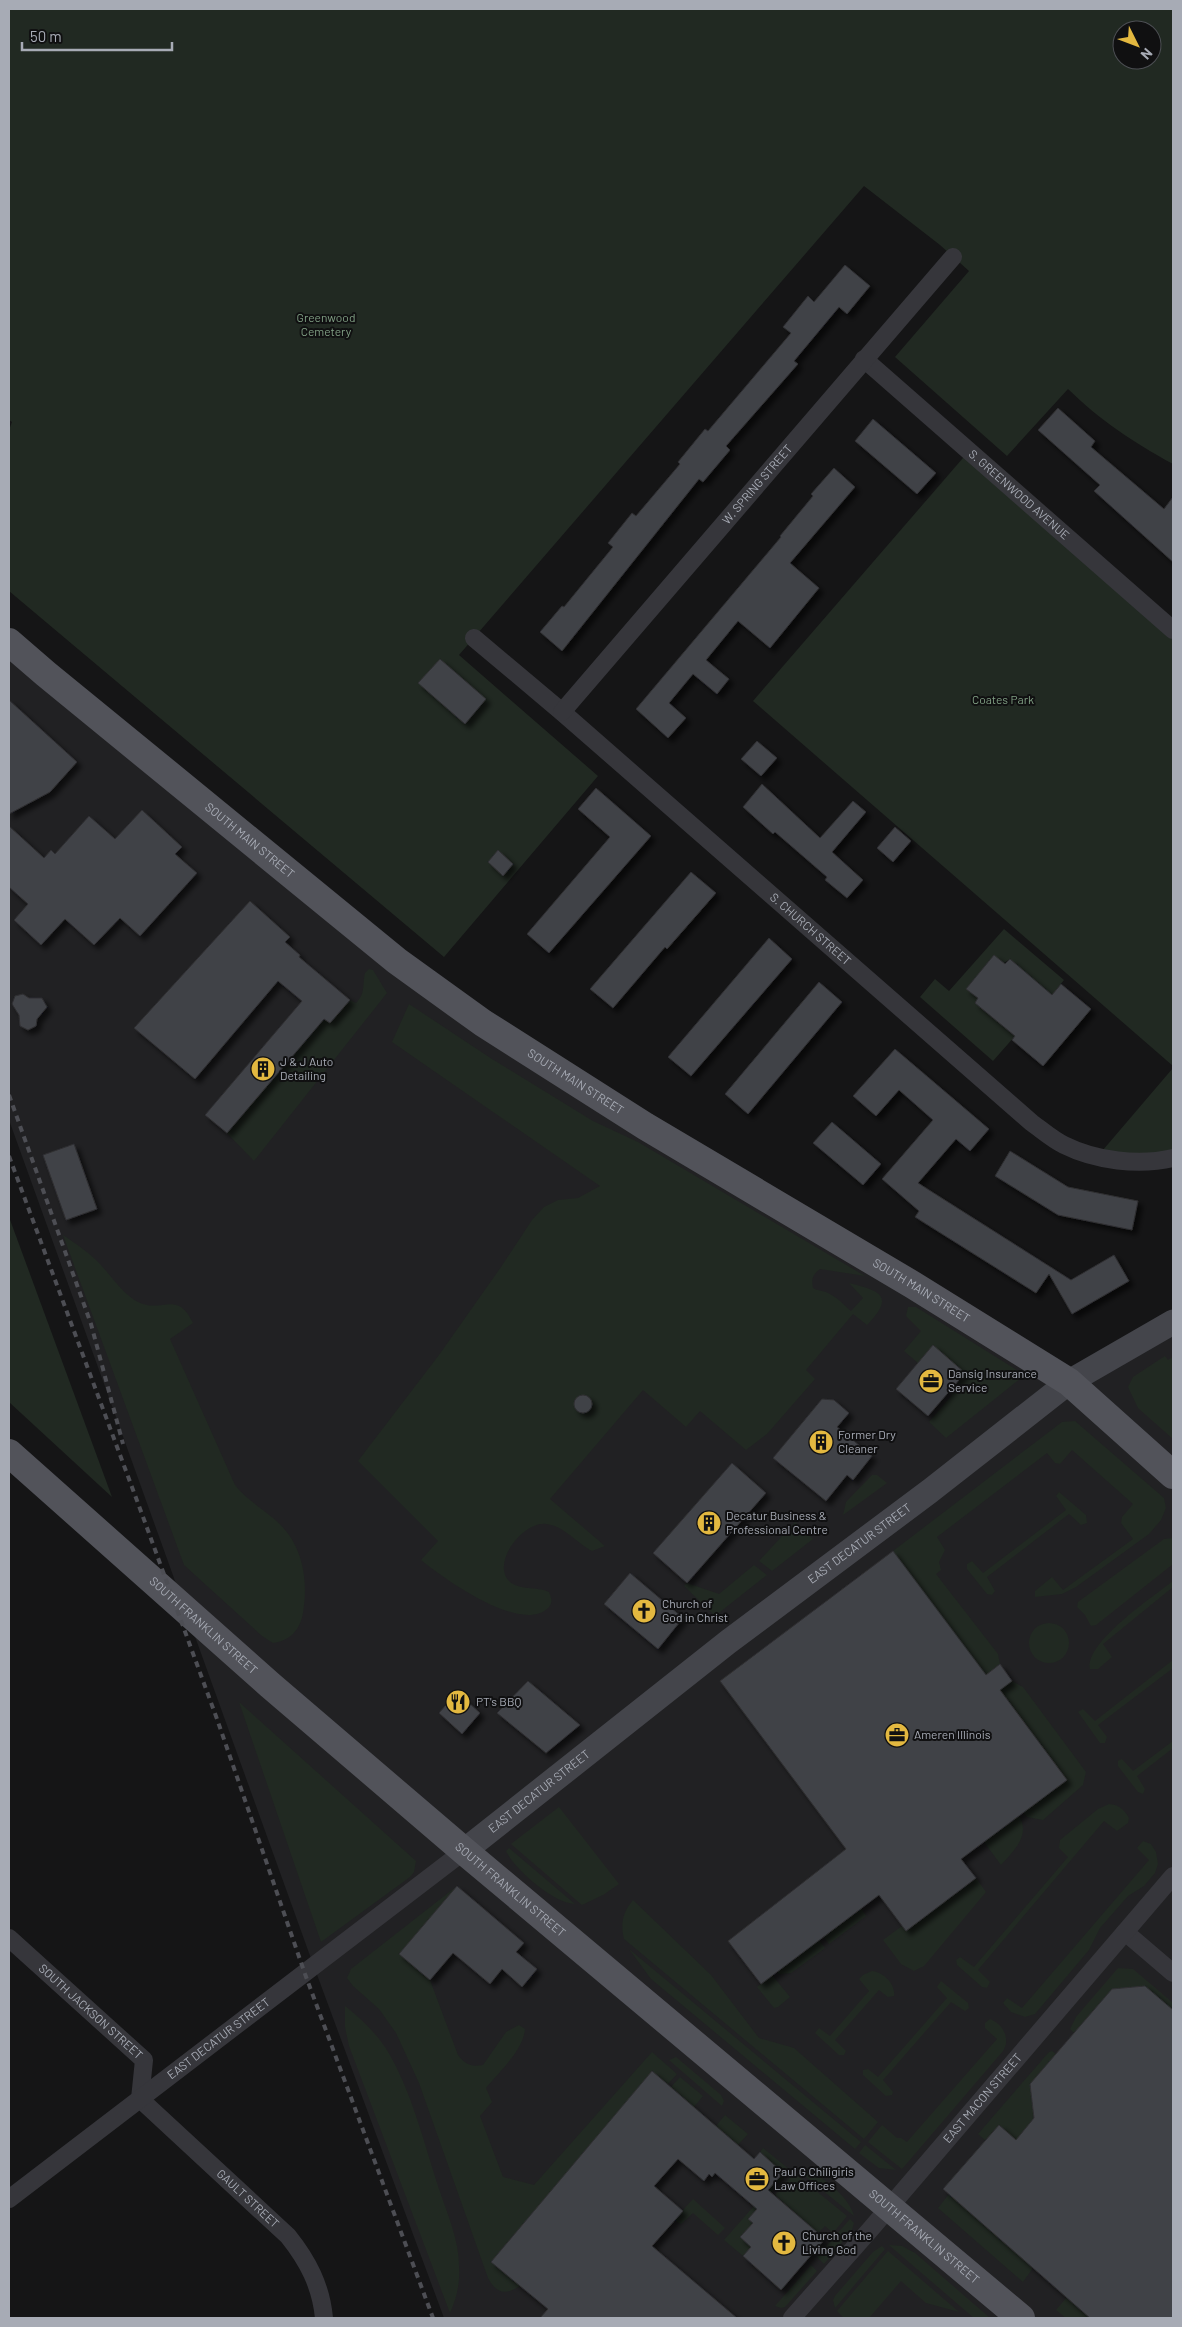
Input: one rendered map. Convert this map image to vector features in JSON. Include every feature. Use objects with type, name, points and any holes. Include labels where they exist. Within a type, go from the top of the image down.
[{"type":"main road","name":"SOUTH MAIN STREET","points":[[9,642],[396,961],[483,1023],[637,1121],[914,1285],[1069,1382],[1173,1474]]},
{"type":"main road","name":"SOUTH FRANKLIN STREET","points":[[9,1453],[270,1685],[464,1851],[1021,2318]]},
{"type":"street","name":"W. SPRING STREET","points":[[562,712],[864,359],[954,257]]},
{"type":"street","name":"S. GREENWOOD AVENUE","points":[[864,359],[1173,630]]},
{"type":"street","name":"S. CHURCH STREET","points":[[474,638],[562,712],[1032,1123],[1063,1145],[1097,1156],[1136,1162],[1173,1158]]},
{"type":"street","name":"EAST DECATUR STREET","points":[[9,2199],[464,1851],[728,1642],[930,1491],[1069,1382],[1173,1322]]},
{"type":"street","name":"EAST MACON STREET","points":[[792,2318],[890,2207],[1173,1876]]},
{"type":"street","points":[[1124,1932],[1173,1973]]},
{"type":"street","name":"SOUTH JACKSON STREET","points":[[9,1938],[144,2060],[140,2099]]},
{"type":"street","name":"GAULT STREET","points":[[140,2099],[288,2236],[302,2252],[313,2272],[322,2300],[324,2318]]},
{"type":"shaded area","points":[[9,650],[268,868],[1069,1392],[1173,1329],[1173,2318],[444,2318],[309,1953],[9,1120]]},
{"type":"green space","name":"Greenwood Cemetery","points":[[9,9],[1173,9],[1173,464],[1144,448],[1118,430],[1068,389],[1007,456],[895,357],[969,271],[940,245],[864,186],[459,655],[598,776],[444,957],[9,591],[9,430],[12,422],[9,420]]},
{"type":"green space","name":"Coates Park","points":[[969,451],[1173,630],[1173,1066],[753,701]]},
{"type":"green space","points":[[1004,929],[1064,980],[1052,995],[1010,959],[966,989],[978,998],[975,1003],[1015,1036],[993,1061],[920,997],[935,979],[949,991]]},
{"type":"green space","points":[[369,969],[373,970],[387,993],[254,1161],[227,1133],[324,1019],[330,1023],[350,1000],[356,1003],[362,992],[365,973]]},
{"type":"green space","points":[[409,1004],[492,1059],[593,1121],[638,1142],[865,1276],[820,1269],[813,1277],[813,1288],[831,1295],[851,1311],[863,1298],[849,1283],[876,1292],[882,1301],[876,1315],[867,1325],[853,1314],[806,1370],[815,1379],[767,1434],[746,1450],[700,1411],[686,1427],[643,1390],[550,1499],[605,1546],[592,1551],[564,1531],[546,1524],[528,1529],[512,1544],[507,1554],[504,1564],[505,1573],[509,1581],[518,1586],[549,1592],[550,1605],[547,1609],[534,1615],[519,1614],[501,1609],[482,1600],[446,1579],[421,1560],[438,1541],[358,1461],[439,1355],[532,1220],[544,1207],[558,1200],[578,1198],[600,1186],[392,1042]]},
{"type":"green space","points":[[1173,1068],[1173,1158],[1097,1157]]},
{"type":"green space","points":[[9,1217],[112,1497],[9,1402]]},
{"type":"green space","points":[[63,1235],[100,1264],[122,1290],[133,1299],[147,1305],[168,1304],[181,1307],[193,1323],[170,1339],[235,1485],[248,1499],[283,1527],[297,1549],[301,1561],[305,1587],[302,1619],[293,1634],[284,1640],[273,1643],[262,1636],[184,1565]]},
{"type":"green space","points":[[908,1307],[916,1307],[1025,1375],[946,1438],[929,1422],[952,1395],[949,1392],[965,1373],[933,1346],[918,1363],[904,1351],[921,1331],[906,1316]]},
{"type":"green space","points":[[1165,1356],[1168,1360],[1173,1357],[1173,1439],[1138,1408],[1128,1387],[1133,1377]]},
{"type":"green space","points":[[1075,1421],[1164,1498],[1166,1508],[1161,1520],[1149,1534],[1076,1587],[1062,1594],[1035,1597],[1035,1591],[1052,1577],[1063,1590],[1133,1539],[1121,1523],[1122,1517],[1133,1504],[1072,1450],[1060,1464],[1055,1463],[1047,1453],[937,1537],[945,1550],[939,1562],[941,1570],[936,1574],[998,1654],[1000,1664],[986,1675],[893,1551],[1062,1422]]},
{"type":"green space","points":[[872,1475],[877,1475],[887,1483],[843,1515],[846,1502]]},
{"type":"green space","points":[[1059,1492],[1086,1515],[1087,1523],[1081,1525],[1069,1514],[987,1577],[995,1591],[992,1595],[987,1594],[967,1569],[967,1564],[972,1561],[983,1573],[1066,1510],[1056,1496]]},
{"type":"green space","points":[[795,1522],[813,1539],[772,1571],[759,1561]]},
{"type":"green space","points":[[1173,1538],[1173,1564],[1096,1625],[1091,1626],[1085,1615],[1077,1607],[1078,1602],[1164,1539]]},
{"type":"green space","points":[[754,1565],[767,1575],[715,1616],[684,1586],[687,1583],[719,1594]]},
{"type":"green space","points":[[1173,1581],[1173,1587],[1103,1644],[1112,1657],[1098,1669],[1090,1669],[1091,1658],[1098,1646],[1109,1634],[1122,1621]]},
{"type":"green space","points":[[1049,1623],[1063,1629],[1069,1643],[1063,1657],[1049,1663],[1035,1657],[1029,1643],[1035,1629]]},
{"type":"green space","points":[[1173,1660],[1173,1668],[1098,1725],[1107,1737],[1105,1743],[1100,1743],[1078,1712],[1083,1709],[1095,1721]]},
{"type":"green space","points":[[1012,1681],[1023,1687],[1086,1772],[1083,1785],[1043,1820],[1027,1817],[1023,1812],[1067,1780],[1000,1690]]},
{"type":"green space","points":[[239,1702],[416,1861],[414,1872],[410,1877],[321,1942]]},
{"type":"green space","points":[[1173,1741],[1173,1748],[1137,1776],[1145,1789],[1143,1794],[1138,1792],[1118,1766],[1118,1761],[1122,1759],[1133,1771]]},
{"type":"green space","points":[[1109,1804],[1116,1805],[1123,1810],[1129,1818],[1128,1823],[1117,1831],[1104,1821],[978,1970],[990,1982],[987,1988],[982,1987],[957,1965],[956,1960],[960,1957],[974,1967],[1068,1857],[1059,1848],[1060,1840],[1098,1809]]},
{"type":"green space","points":[[559,1807],[619,1884],[603,1895],[582,1905],[511,1844]]},
{"type":"green space","points":[[1019,1816],[1022,1823],[1022,1836],[1015,1849],[1001,1865],[984,1842]]},
{"type":"green space","points":[[1143,1841],[1151,1844],[1156,1852],[1158,1864],[1155,1873],[1144,1886],[1128,1896],[1100,1928],[1089,1950],[1035,2014],[1025,2017],[1011,2012],[1003,2003],[1007,1998],[1022,2008],[1149,1860],[1137,1848]]},
{"type":"green space","points":[[509,1848],[575,1904],[556,1898],[526,1876],[510,1858],[506,1851]]},
{"type":"green space","points":[[976,1878],[986,1892],[924,1966],[914,1971],[901,1964],[883,1940],[902,1926],[906,1931]]},
{"type":"green space","points":[[457,1886],[400,1954],[430,1980],[458,2055],[466,2063],[475,2066],[483,2065],[506,2032],[519,2025],[525,2029],[520,2045],[515,2053],[486,2088],[492,2102],[480,2116],[503,2177],[534,2185],[652,2052],[677,2074],[668,2084],[653,2072],[491,2262],[520,2286],[505,2292],[494,2287],[488,2278],[419,2083],[396,2033],[379,2009],[353,1986],[347,1978],[351,1969]]},
{"type":"green space","points":[[633,1900],[711,1975],[759,2038],[794,2048],[878,2122],[864,2139],[624,1939],[623,1918]]},
{"type":"green space","points":[[861,1908],[866,1916],[829,1944],[823,1936]]},
{"type":"green space","points":[[819,1940],[825,1948],[791,1973],[779,1974],[777,1972]]},
{"type":"green space","points":[[629,1949],[861,2142],[855,2149],[651,1979]]},
{"type":"green space","points":[[1118,1968],[1133,1969],[1173,2003],[1173,2010],[1145,1986],[1112,1989],[1074,2033],[1070,2029],[1076,2017]]},
{"type":"green space","points":[[872,1971],[888,1979],[893,1987],[894,1996],[888,1997],[879,1990],[835,2040],[846,2051],[844,2055],[839,2055],[815,2033],[819,2028],[830,2036],[869,1991],[859,1979]]},
{"type":"green space","points":[[772,1975],[790,1997],[774,2008],[757,1987]]},
{"type":"green space","points":[[941,1981],[968,2003],[969,2008],[965,2011],[951,2002],[883,2080],[893,2092],[892,2095],[886,2096],[863,2075],[863,2070],[868,2069],[878,2077],[947,1998],[937,1987]]},
{"type":"green space","points":[[345,2006],[366,2025],[385,2047],[410,2098],[457,2246],[458,2285],[450,2313],[349,2046],[345,2027]]},
{"type":"green space","points":[[990,2019],[999,2024],[1004,2032],[1006,2042],[1003,2051],[902,2169],[868,2142],[882,2125],[897,2138],[907,2142],[997,2039],[985,2028],[985,2023]]},
{"type":"green space","points":[[1052,2051],[1056,2054],[1030,2084],[1034,2118],[1016,2140],[999,2125],[985,2140],[978,2134],[1049,2052]]},
{"type":"green space","points":[[676,2057],[721,2095],[724,2101],[722,2106],[669,2060]]},
{"type":"green space","points":[[680,2077],[703,2096],[694,2107],[671,2087]]},
{"type":"green space","points":[[725,2115],[748,2134],[738,2145],[716,2126]]},
{"type":"green space","points":[[865,2145],[896,2170],[879,2168],[859,2153]]},
{"type":"green space","points":[[763,2148],[790,2170],[748,2219],[753,2223],[740,2237],[751,2247],[743,2256],[724,2240],[783,2173],[760,2152]]},
{"type":"green space","points":[[798,2170],[814,2174],[832,2186],[847,2201],[854,2216]]},
{"type":"green space","points":[[794,2173],[847,2216],[833,2233],[825,2226],[818,2233],[775,2195]]},
{"type":"green space","points":[[949,2194],[1033,2268],[1023,2282],[938,2208]]},
{"type":"green space","points":[[693,2199],[725,2228],[718,2235],[693,2213],[681,2224],[674,2220]]},
{"type":"green space","points":[[850,2219],[854,2223],[852,2230],[824,2264],[817,2257]]},
{"type":"green space","points":[[889,2245],[902,2246],[915,2253],[990,2318],[974,2318]]},
{"type":"green space","points":[[882,2246],[885,2249],[835,2308],[833,2300],[835,2296],[873,2252]]},
{"type":"green space","points":[[888,2251],[959,2312],[926,2303],[901,2281],[869,2318],[844,2318],[837,2311]]},
{"type":"green space","points":[[811,2265],[817,2271],[785,2307],[775,2306]]},
{"type":"green space","points":[[1067,2297],[1090,2318],[1066,2318],[1056,2310]]},
{"type":"building","points":[[845,265],[870,286],[847,314],[839,307],[794,361],[798,364],[726,446],[730,450],[703,482],[699,479],[562,651],[540,632],[562,606],[564,607],[613,547],[608,543],[632,513],[636,516],[680,464],[678,462],[705,429],[708,431],[791,333],[783,327],[808,296],[814,302]]},
{"type":"building","points":[[1058,408],[1095,441],[1091,447],[1164,509],[1173,497],[1173,562],[1094,491],[1100,485],[1038,430]]},
{"type":"building","points":[[873,419],[936,473],[917,494],[855,441]]},
{"type":"building","points":[[834,468],[855,487],[790,563],[819,588],[770,648],[738,621],[706,660],[729,679],[717,694],[693,674],[669,703],[686,718],[668,738],[636,709],[781,537],[813,496],[811,494]]},
{"type":"building","points":[[440,659],[486,699],[465,724],[418,683]]},
{"type":"building","points":[[9,700],[77,762],[50,792],[9,814]]},
{"type":"building","points":[[757,741],[777,758],[761,776],[741,759]]},
{"type":"building","points":[[762,784],[820,838],[853,801],[866,812],[832,852],[863,880],[847,898],[825,880],[827,877],[775,832],[773,834],[743,807]]},
{"type":"building","points":[[596,788],[651,836],[549,953],[527,934],[610,837],[578,809]]},
{"type":"building","points":[[142,810],[182,847],[175,854],[197,873],[140,936],[120,918],[94,945],[65,919],[41,945],[14,920],[28,904],[9,887],[9,826],[44,858],[51,850],[55,854],[89,816],[115,839]]},
{"type":"building","points":[[895,827],[911,841],[893,862],[877,848]]},
{"type":"building","points":[[498,850],[513,864],[503,876],[488,862]]},
{"type":"building","points":[[691,872],[716,893],[667,949],[665,947],[613,1008],[590,989]]},
{"type":"building","points":[[250,901],[290,937],[285,942],[300,955],[299,957],[350,1000],[330,1023],[324,1019],[227,1133],[205,1115],[302,1001],[278,981],[195,1079],[134,1028]]},
{"type":"building","points":[[769,938],[792,959],[691,1076],[668,1057]]},
{"type":"building","points":[[994,955],[1005,964],[1010,959],[1052,995],[1061,984],[1091,1009],[1043,1066],[1012,1040],[1015,1036],[975,1003],[978,998],[966,989]]},
{"type":"building","points":[[819,982],[842,1002],[748,1114],[725,1094]]},
{"type":"building","points":[[23,994],[29,998],[42,998],[47,1007],[37,1019],[36,1026],[28,1030],[20,1026],[19,1015],[12,1004],[15,996]]},
{"type":"building","points":[[895,1049],[989,1129],[970,1151],[956,1139],[918,1183],[1071,1280],[1114,1255],[1129,1281],[1072,1314],[1049,1274],[1036,1293],[915,1217],[919,1211],[882,1179],[933,1120],[899,1090],[876,1116],[853,1096]]},
{"type":"building","points":[[832,1122],[881,1164],[863,1185],[813,1143]]},
{"type":"building","points":[[74,1144],[97,1209],[66,1220],[43,1155]]},
{"type":"building","points":[[1010,1151],[1068,1187],[1138,1201],[1132,1230],[1058,1215],[995,1176]]},
{"type":"building","name":"Dansig Insurance Service","points":[[933,1345],[965,1373],[928,1416],[896,1389]]},
{"type":"building","points":[[583,1395],[589,1398],[592,1404],[589,1410],[583,1413],[577,1410],[574,1404],[577,1398]]},
{"type":"building","name":"Former Dry Cleaner","points":[[822,1399],[834,1400],[849,1413],[837,1427],[872,1456],[853,1480],[847,1475],[826,1501],[773,1458]]},
{"type":"building","name":"Decatur Business & Professional Centre","points":[[732,1463],[766,1493],[687,1583],[653,1553]]},
{"type":"building","name":"Ameren Illinois","points":[[893,1551],[986,1675],[1000,1664],[1012,1681],[1000,1690],[1067,1780],[961,1859],[976,1878],[906,1931],[879,1895],[761,1984],[728,1941],[846,1849],[720,1681]]},
{"type":"building","name":"Church of God in Christ","points":[[630,1573],[683,1618],[658,1649],[604,1604]]},
{"type":"building","points":[[528,1681],[580,1725],[546,1753],[497,1713]]},
{"type":"building","name":"PT's BBQ","points":[[457,1692],[480,1713],[462,1734],[439,1713]]},
{"type":"building","points":[[457,1886],[524,1943],[516,1952],[537,1969],[522,1987],[502,1969],[490,1984],[453,1953],[430,1980],[399,1954]]},
{"type":"building","points":[[1145,1986],[1173,2010],[1173,2318],[1090,2318],[943,2189],[999,2125],[1016,2140],[1034,2118],[1030,2084],[1112,1989]]},
{"type":"building","points":[[652,2071],[754,2159],[760,2152],[783,2173],[768,2190],[825,2239],[781,2290],[743,2256],[751,2247],[740,2237],[753,2223],[748,2219],[757,2209],[715,2173],[712,2177],[709,2174],[704,2181],[678,2159],[654,2186],[683,2211],[652,2246],[737,2318],[540,2318],[548,2309],[491,2262]]},
{"type":"railway","points":[[9,1095],[91,1324],[123,1444]]},
{"type":"railway","points":[[9,1156],[217,1719],[305,1974],[433,2318]]},
{"type":"place","name":"J & J Auto Detailing","points":[[263,1069]]},
{"type":"place","name":"Dansig Insurance Service","points":[[931,1381]]},
{"type":"place","name":"Former Dry Cleaner","points":[[821,1442]]},
{"type":"place","name":"Decatur Business & Professional Centre","points":[[709,1523]]},
{"type":"place","name":"Church of God in Christ","points":[[644,1611]]},
{"type":"place","name":"PT's BBQ","points":[[458,1702]]},
{"type":"place","name":"Ameren Illinois","points":[[897,1735]]},
{"type":"place","name":"Paul G Chiligiris Law Offices","points":[[757,2179]]},
{"type":"place","name":"Church of the Living God","points":[[784,2243]]}]
